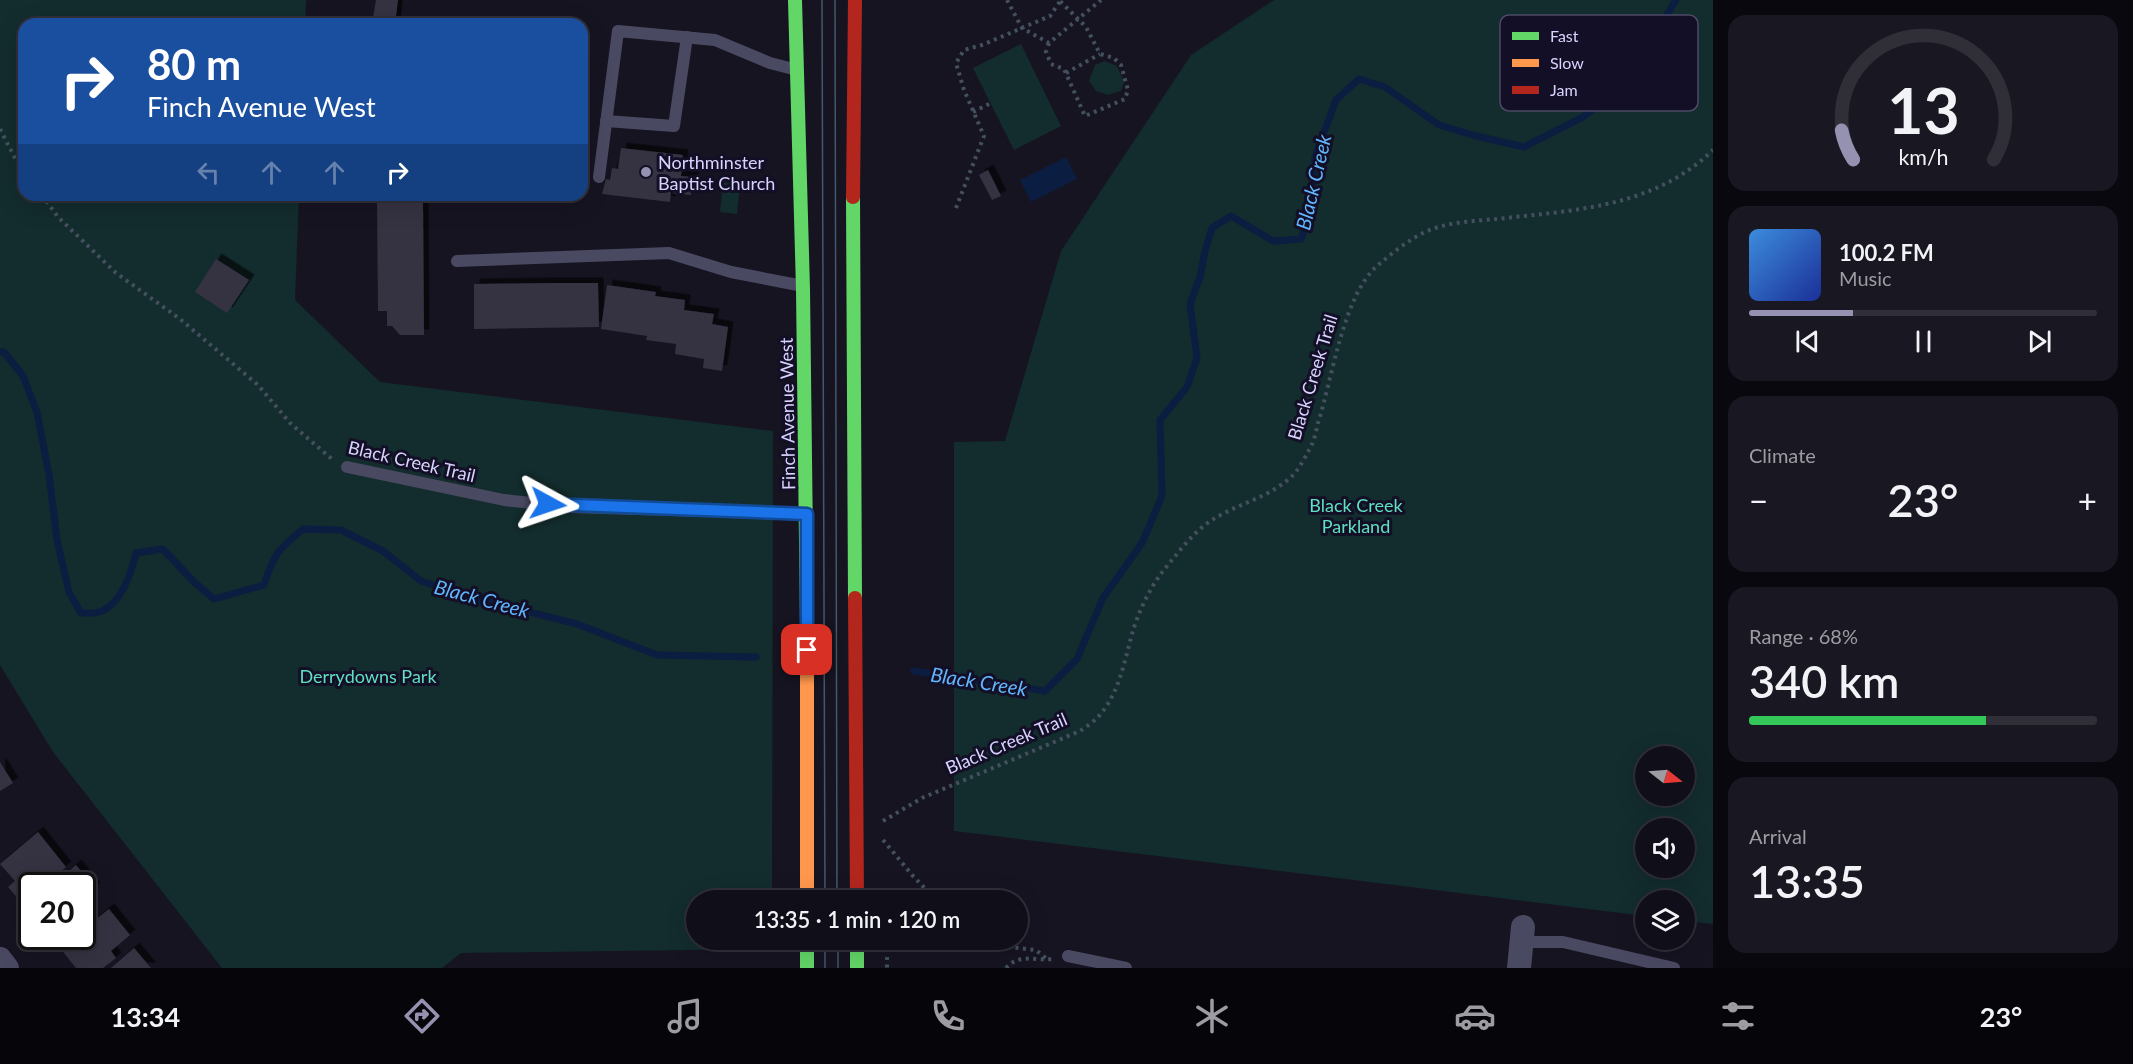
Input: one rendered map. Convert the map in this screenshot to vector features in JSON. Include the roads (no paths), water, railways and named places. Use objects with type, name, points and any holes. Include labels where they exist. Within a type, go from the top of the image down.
[{"type":"main road","name":"Finch Avenue West","points":[[794,0],[807,514],[807,890]]},
{"type":"main road","points":[[855,0],[853,135],[857,890]]},
{"type":"main road","points":[[807,950],[807,968]]},
{"type":"main road","points":[[857,950],[857,968]]},
{"type":"street","points":[[1519,968],[1523,934]]},
{"type":"street","points":[[0,959],[7,968]]},
{"type":"lane","points":[[599,177],[618,31],[715,40],[770,63],[794,70]]},
{"type":"lane","points":[[606,121],[674,126],[687,37]]},
{"type":"lane","points":[[457,261],[669,253],[731,272],[803,286]]},
{"type":"lane","name":"Black Creek Trail","points":[[347,467],[504,500],[559,506],[807,514]]},
{"type":"lane","points":[[1523,934],[1674,968]]},
{"type":"lane","points":[[1068,956],[1126,968]]},
{"type":"water","points":[[1066,157],[1077,179],[1031,202],[1020,180]]},
{"type":"waterway","name":"Black Creek","points":[[1667,15],[1676,0]]},
{"type":"waterway","name":"Black Creek","points":[[914,671],[1045,691],[1077,659],[1103,598],[1142,543],[1162,496],[1160,420],[1187,387],[1197,358],[1190,304],[1200,277],[1212,228],[1231,216],[1273,241],[1301,239],[1311,211],[1315,157],[1336,100],[1359,79],[1385,87],[1439,125],[1524,147],[1591,111]]},
{"type":"waterway","name":"Black Creek","points":[[0,352],[4,352],[23,376],[37,412],[49,475],[57,540],[69,592],[81,613],[95,613],[104,610],[118,598],[131,571],[136,553],[163,549],[194,582],[214,599],[264,585],[278,553],[303,529],[341,530],[383,551],[421,581],[474,598],[577,624],[657,655],[756,657]]},
{"type":"tram line","points":[[822,0],[825,890]]},
{"type":"tram line","points":[[835,0],[837,890]]},
{"type":"tram line","points":[[825,950],[825,968]]},
{"type":"tram line","points":[[838,950],[838,968]]},
{"type":"place","name":"Northminster Baptist Church","points":[[646,172]]},
{"type":"park label","name":"Black Creek Parkland","points":[[1356,515]]},
{"type":"park label","name":"Derrydowns Park","points":[[368,676]]}]
